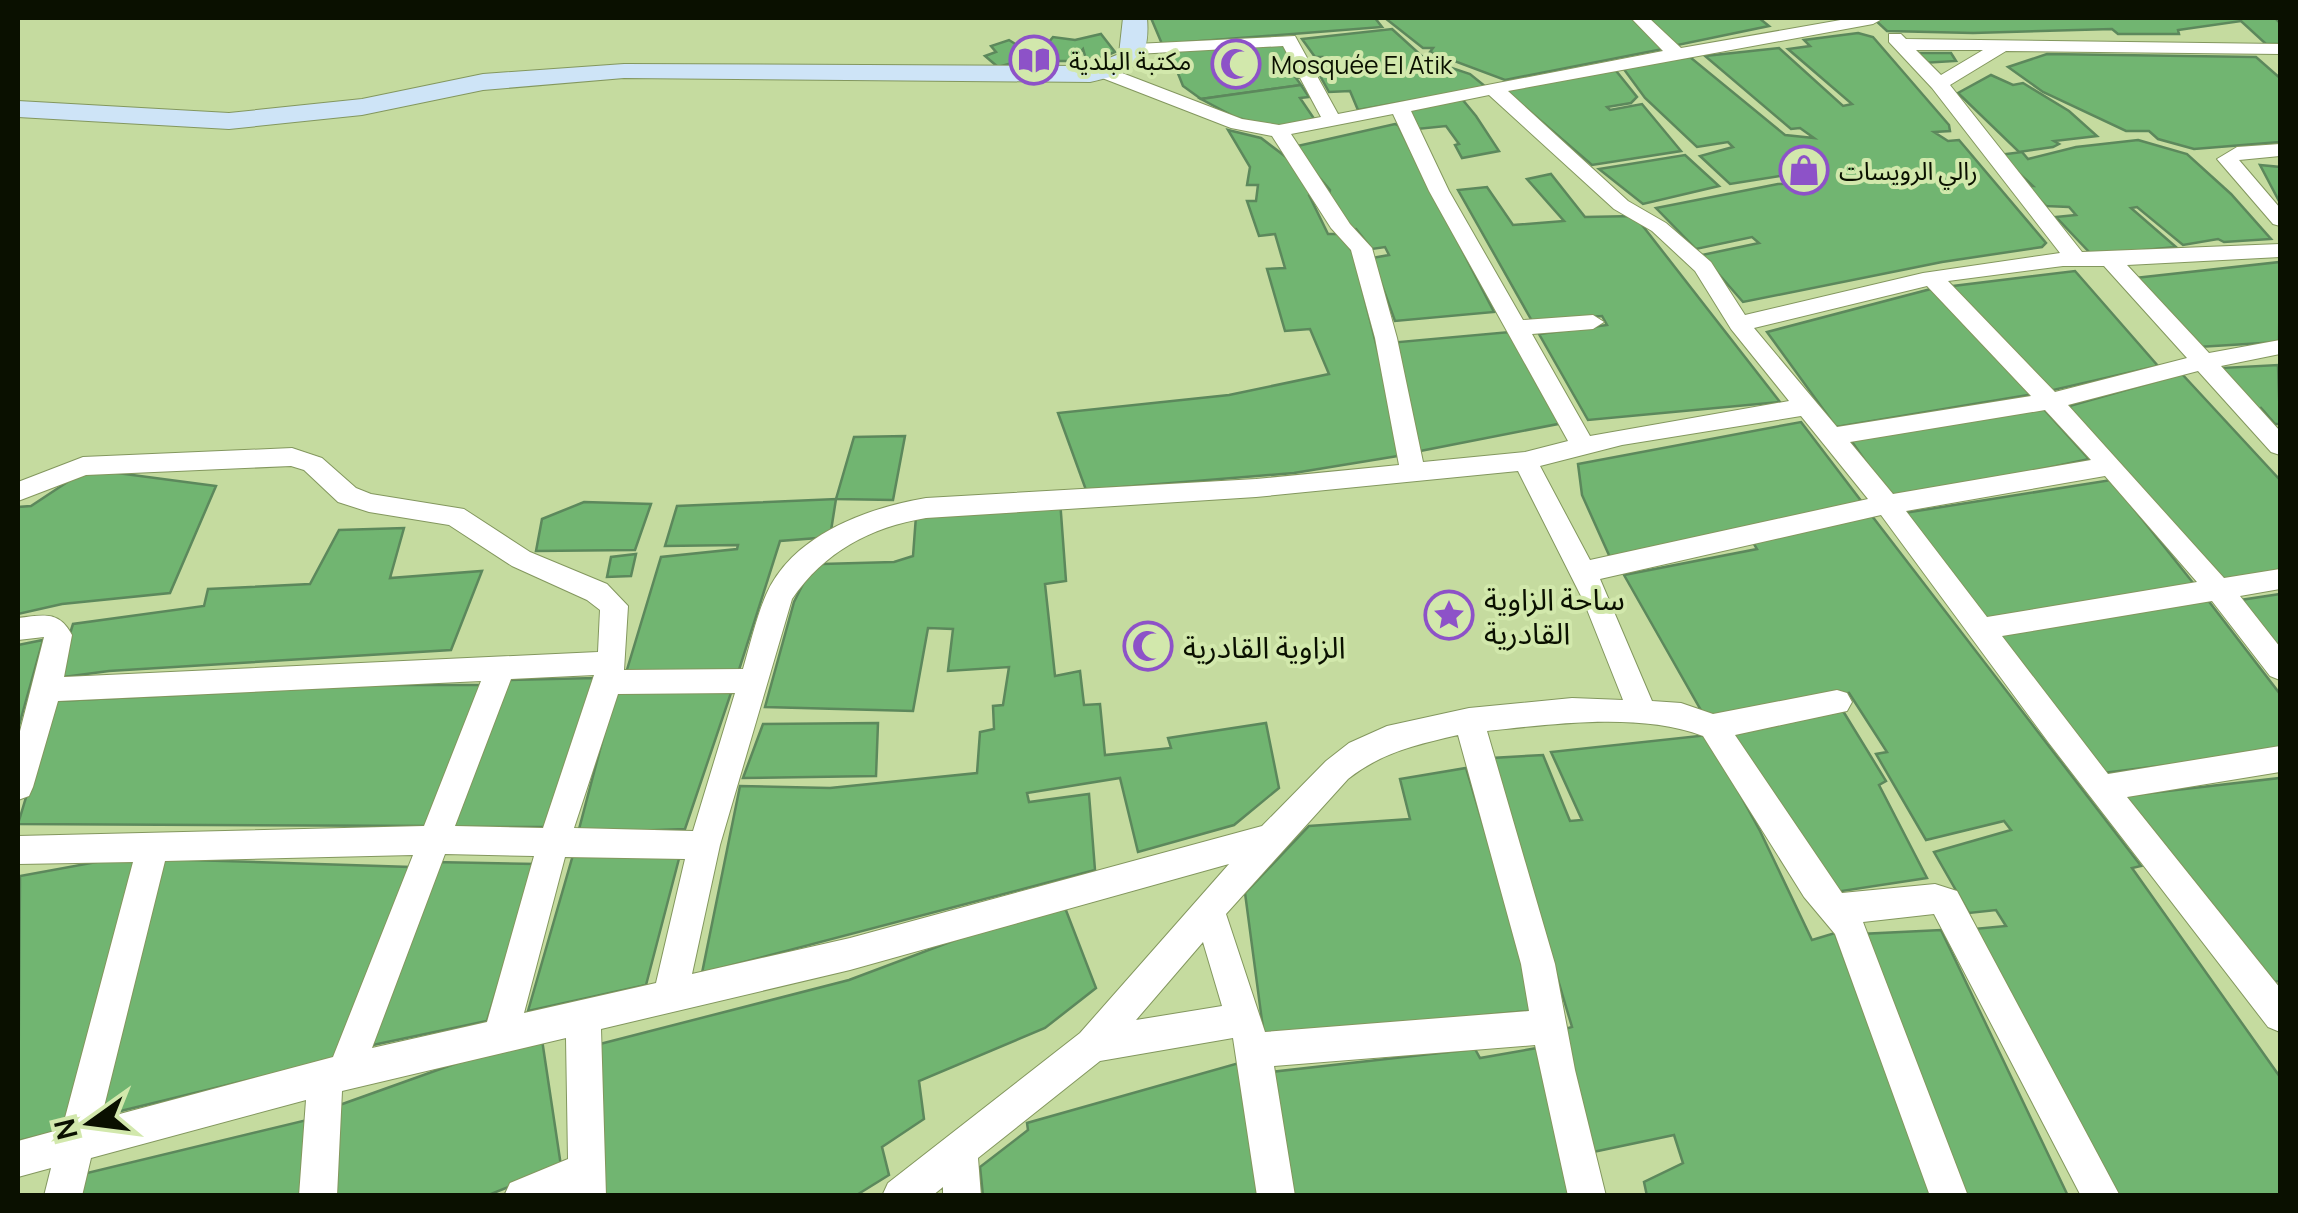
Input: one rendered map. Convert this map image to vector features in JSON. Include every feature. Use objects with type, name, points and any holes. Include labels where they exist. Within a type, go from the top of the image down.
[{"type":"street","points":[[18,109],[229,122],[362,107],[483,82],[624,71],[948,76],[1104,72],[1123,64],[1136,49],[1135,18]]},
{"type":"street","points":[[1640,18],[1677,54]]},
{"type":"street","points":[[1768,18],[1787,35]]},
{"type":"street","points":[[1104,72],[1238,124],[1279,131],[1872,18],[1939,84],[2074,258]]},
{"type":"street","points":[[1136,49],[1289,40],[1332,120]]},
{"type":"street","points":[[1902,44],[2277,53]]},
{"type":"street","points":[[1939,84],[1999,48]]},
{"type":"street","points":[[1494,90],[1552,138],[1621,205],[1659,227],[1703,268],[1740,324],[1887,504],[2103,788],[2277,1005]]},
{"type":"street","points":[[1400,108],[1439,191],[1584,447]]},
{"type":"street","points":[[1279,131],[1342,228],[1362,248],[1386,338],[1413,472]]},
{"type":"street","points":[[2280,150],[2238,153],[2227,159],[2280,220]]},
{"type":"street","points":[[1740,324],[1933,279],[2074,258],[2280,250]]},
{"type":"street","points":[[2110,259],[2280,446]]},
{"type":"street","points":[[1933,279],[2111,466],[2219,588],[2280,668]]},
{"type":"street","points":[[1516,328],[1592,322]]},
{"type":"street","points":[[1832,436],[2050,401],[2202,362],[2280,347]]},
{"type":"street","points":[[670,998],[704,845],[779,596],[792,574],[841,537],[882,515],[1525,461],[1622,436],[1806,407]]},
{"type":"street","points":[[18,492],[41,486],[72,469],[93,465],[304,459],[326,473],[347,494],[390,508],[454,516],[521,559],[597,592],[614,606],[617,622],[608,672],[553,844],[501,1034]]},
{"type":"street","points":[[1525,461],[1584,571],[1614,641],[1622,671],[1642,710]]},
{"type":"street","points":[[1584,571],[1643,564],[1791,524],[1887,504],[2111,466]]},
{"type":"street","points":[[1979,628],[2280,580]]},
{"type":"street","points":[[18,630],[42,624],[57,630],[48,690],[18,786]]},
{"type":"street","points":[[48,690],[501,667],[752,682]]},
{"type":"street","points":[[318,1196],[335,1074],[501,667]]},
{"type":"street","points":[[901,1196],[1092,1045],[1272,838],[1337,770],[1360,752],[1387,739],[1469,720],[1532,712],[1642,710],[1681,714],[1713,727],[1837,702]]},
{"type":"street","points":[[1469,720],[1538,964],[1587,1196]]},
{"type":"street","points":[[1713,727],[1814,886],[1848,925],[1949,1196]]},
{"type":"street","points":[[2103,788],[2280,758]]},
{"type":"street","points":[[18,1160],[335,1074],[850,954],[1272,838]]},
{"type":"street","points":[[18,850],[432,840],[704,845]]},
{"type":"street","points":[[62,1196],[79,1143],[153,845]]},
{"type":"street","points":[[1837,908],[1943,900],[2101,1196]]},
{"type":"street","points":[[1209,910],[1249,1035],[1276,1196]]},
{"type":"street","points":[[523,1196],[586,1183],[583,1016]]},
{"type":"street","points":[[1092,1045],[1249,1035],[1550,1027]]},
{"type":"street","points":[[959,1153],[962,1196]]},
{"type":"building","points":[[1151,18],[1375,18],[1382,27],[1162,44]]},
{"type":"building","points":[[1385,18],[1632,18],[1663,49],[1505,80],[1430,52],[1433,48],[1423,48]]},
{"type":"building","points":[[1645,18],[1759,18],[1769,26],[1673,46]]},
{"type":"building","points":[[1873,18],[2280,18],[2280,44],[2266,44],[2241,21],[2178,30],[2179,34],[2118,34],[2112,29],[1973,33],[1887,31]]},
{"type":"building","points":[[1392,29],[1425,59],[1470,74],[1486,87],[1358,110],[1350,91],[1329,92],[1319,74],[1330,72],[1323,57],[1315,57],[1302,39]]},
{"type":"building","points":[[1858,33],[1873,37],[1949,125],[1950,131],[1934,132],[1948,141],[1959,140],[2046,243],[2042,247],[1942,262],[1743,302],[1702,255],[1759,243],[1752,237],[1696,249],[1656,208],[1778,184],[1818,183],[1805,172],[1730,184],[1700,156],[1733,147],[1728,142],[1697,147],[1645,98],[1623,68],[1690,57],[1785,135],[1814,138],[1800,128],[1791,129],[1705,56],[1779,48],[1843,106],[1852,104],[1788,49],[1810,46],[1804,40]]},
{"type":"building","points":[[1101,34],[1115,52],[1103,57],[1086,59],[1083,49],[1073,61],[1019,61],[998,67],[985,56],[996,52],[991,46],[1009,40],[1017,45],[1039,45],[1053,37],[1075,40]]},
{"type":"building","name":"Mosquée El Atik","points":[[1288,45],[1304,77],[1296,78],[1301,85],[1201,99],[1183,86],[1169,51]]},
{"type":"building","points":[[1915,53],[1951,53],[1956,61],[1922,63]]},
{"type":"building","points":[[2047,54],[2256,57],[2280,78],[2280,142],[2194,149],[2158,139],[2149,131],[2126,131],[2043,92],[2008,67]]},
{"type":"building","points":[[1613,67],[1637,97],[1631,103],[1607,107],[1610,110],[1642,104],[1681,151],[1592,165],[1505,90]]},
{"type":"building","points":[[1991,75],[2013,85],[2023,83],[2069,111],[2097,136],[2054,141],[2059,144],[2019,152],[1958,93]]},
{"type":"building","points":[[1301,85],[1309,97],[1300,98],[1315,120],[1272,128],[1235,117],[1201,99]]},
{"type":"building","points":[[1462,99],[1499,151],[1462,158],[1455,145],[1459,144],[1446,126],[1417,129],[1405,108]]},
{"type":"building","points":[[1395,124],[1494,312],[1395,321],[1372,258],[1389,255],[1385,247],[1372,249],[1356,229],[1347,230],[1330,190],[1293,147]]},
{"type":"building","points":[[1228,130],[1261,138],[1290,160],[1312,189],[1309,195],[1328,234],[1339,234],[1353,252],[1404,455],[1294,473],[1086,490],[1058,413],[1229,395],[1329,374],[1310,329],[1285,331],[1267,269],[1285,268],[1275,234],[1259,236],[1247,201],[1256,201],[1258,185],[1247,185],[1250,167]]},
{"type":"building","points":[[2138,140],[2187,154],[2231,194],[2271,239],[2218,239],[2183,245],[2137,207],[2131,208],[2176,247],[2092,255],[2056,217],[2076,215],[2069,207],[2046,206],[2026,186],[2033,186],[1999,155],[2022,152],[2028,159],[2076,147]]},
{"type":"building","points":[[1685,155],[1719,186],[1643,204],[1599,169]]},
{"type":"building","points":[[2260,165],[2280,167],[2280,203]]},
{"type":"building","points":[[1551,174],[1585,217],[1635,216],[1780,402],[1588,420],[1539,334],[1607,325],[1602,316],[1532,321],[1458,190],[1487,187],[1513,225],[1564,221],[1527,179]]},
{"type":"building","points":[[2280,262],[2279,342],[2198,347],[2135,278]]},
{"type":"building","points":[[2075,271],[2158,366],[2049,391],[1945,287]]},
{"type":"building","points":[[1931,289],[2034,394],[1836,427],[1767,332]]},
{"type":"building","points":[[1510,332],[1563,423],[1415,452],[1388,343]]},
{"type":"building","points":[[2278,365],[2280,424],[2275,424],[2261,408],[2254,410],[2221,368]]},
{"type":"building","points":[[2182,374],[2280,480],[2280,571],[2216,581],[2066,407]]},
{"type":"building","points":[[2042,407],[2089,459],[1893,501],[1850,439]]},
{"type":"building","points":[[1801,422],[1865,506],[1613,564],[1582,495],[1578,464]]},
{"type":"building","points":[[905,436],[893,500],[836,499],[854,437]]},
{"type":"building","points":[[87,469],[216,486],[170,593],[62,604],[18,614],[18,507],[31,506]]},
{"type":"building","points":[[2111,480],[2194,584],[1975,620],[1898,514]]},
{"type":"building","points":[[836,499],[830,537],[780,541],[738,673],[626,673],[661,557],[737,549],[738,545],[665,546],[677,506]]},
{"type":"building","points":[[1060,500],[1066,581],[1045,584],[1055,676],[1080,671],[1084,705],[1100,704],[1105,755],[1171,748],[1168,738],[1266,723],[1279,788],[1234,825],[1138,852],[1120,778],[1027,793],[1029,802],[1089,794],[1095,870],[702,973],[740,786],[830,788],[977,773],[980,732],[994,729],[993,706],[1003,705],[1009,667],[948,671],[953,629],[928,628],[913,711],[765,707],[794,602],[807,576],[822,564],[894,562],[913,556],[916,516]]},
{"type":"building","points":[[584,502],[651,504],[635,550],[536,551],[542,519]]},
{"type":"building","points":[[1872,516],[2141,866],[2132,868],[2280,1077],[2280,1195],[2116,1196],[1963,930],[2006,926],[1996,910],[1969,913],[1934,852],[2011,830],[2004,821],[1926,840],[1876,754],[1887,752],[1849,693],[1706,719],[1624,575],[1757,549],[1751,539]]},
{"type":"building","points":[[404,528],[390,578],[482,571],[451,650],[109,671],[56,678],[73,624],[204,606],[208,589],[310,584],[339,530]]},
{"type":"building","points":[[636,554],[631,576],[607,577],[611,557]]},
{"type":"building","points":[[2280,594],[2280,659],[2234,601]]},
{"type":"building","points":[[2207,599],[2280,694],[2280,751],[2103,773],[1989,634]]},
{"type":"building","points":[[43,640],[18,729],[18,645]]},
{"type":"building","points":[[596,678],[548,827],[445,827],[503,680]]},
{"type":"building","points":[[734,684],[685,829],[578,833],[617,685]]},
{"type":"building","points":[[375,685],[485,685],[434,826],[18,824],[55,701]]},
{"type":"building","points":[[1843,711],[1886,781],[1879,785],[1927,878],[1829,893],[1724,734]]},
{"type":"building","points":[[878,723],[876,776],[743,778],[763,724]]},
{"type":"building","points":[[1708,735],[1812,940],[1835,933],[1932,1196],[1647,1196],[1644,1182],[1683,1163],[1674,1135],[1593,1152],[1558,1031],[1572,1027],[1492,758],[1543,755],[1570,821],[1582,820],[1551,752]]},
{"type":"building","points":[[1466,768],[1539,1010],[1264,1036],[1245,893],[1309,826],[1410,819],[1400,779]]},
{"type":"building","points":[[2280,778],[2280,981],[2267,983],[2124,796]]},
{"type":"building","points":[[681,851],[646,985],[528,1011],[573,855]]},
{"type":"building","points":[[140,854],[69,1129],[18,1141],[20,876]]},
{"type":"building","points":[[158,859],[410,867],[343,1057],[100,1116]]},
{"type":"building","points":[[433,862],[536,864],[487,1021],[368,1046]]},
{"type":"building","points":[[1062,900],[1096,988],[1045,1028],[919,1081],[924,1119],[882,1147],[889,1175],[855,1196],[599,1196],[596,1045],[849,980]]},
{"type":"building","points":[[1941,930],[2068,1196],[1958,1196],[1861,934]]},
{"type":"building","points":[[541,1033],[561,1166],[486,1196],[328,1196],[334,1107]]},
{"type":"building","points":[[1537,1048],[1573,1196],[1289,1196],[1271,1072],[1475,1049],[1480,1058]]},
{"type":"building","points":[[1239,1063],[1263,1196],[983,1196],[980,1167],[1028,1130],[1027,1123]]},
{"type":"building","points":[[311,1119],[305,1196],[78,1196],[83,1174]]},
{"type":"place","name":"مكتبة البلدية","points":[[1034,60]]},
{"type":"place","name":"Mosquée El Atik","points":[[1236,64]]},
{"type":"place","name":"رالي الرويسات","points":[[1804,170]]},
{"type":"place","name":"ساحة الزاوية القادرية","points":[[1449,615]]},
{"type":"place","name":"الزاوية القادرية","points":[[1148,646]]}]
